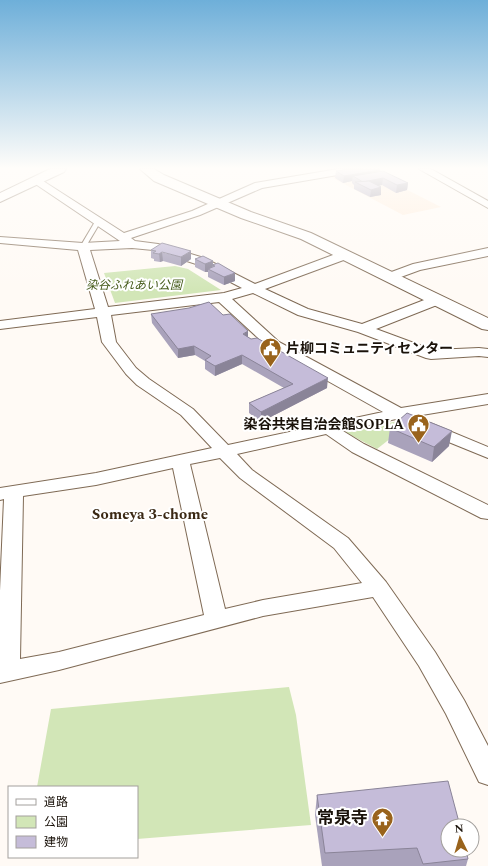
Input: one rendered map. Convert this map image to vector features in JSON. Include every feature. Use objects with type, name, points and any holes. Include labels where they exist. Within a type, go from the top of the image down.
[{"type":"street","points":[[80,209],[128,241],[200,261],[303,312],[362,329],[430,355],[479,352],[488,354]]},
{"type":"street","points":[[0,240],[83,247],[128,241],[204,209]]},
{"type":"street","points":[[233,209],[306,236],[488,325]]},
{"type":"street","points":[[83,247],[103,312],[109,342],[131,371],[187,412],[246,474],[341,543],[378,588],[427,659],[455,707],[488,773]]},
{"type":"street","points":[[390,277],[417,267],[488,252]]},
{"type":"street","points":[[0,325],[223,298],[254,289],[345,255]]},
{"type":"street","points":[[223,298],[274,345],[397,414],[488,453]]},
{"type":"street","points":[[362,329],[437,300]]},
{"type":"street","points":[[378,588],[263,608],[59,661],[4,672],[7,493],[96,479],[328,428],[397,414],[488,399]]},
{"type":"street","points":[[328,428],[358,448],[488,513]]},
{"type":"street","points":[[180,460],[216,620]]},
{"type":"lane","points":[[83,247],[98,221]]},
{"type":"shaded area","points":[[392,209],[430,209],[403,215]]},
{"type":"green space","name":"染谷ふれあい公園","points":[[175,266],[188,269],[221,290],[115,303],[104,273]]},
{"type":"green space","points":[[403,420],[410,423],[377,449],[345,432]]},
{"type":"green space","points":[[289,687],[296,715],[311,825],[138,839],[138,786],[37,786],[51,709]]},
{"type":"building","points":[[162,243],[191,251],[181,257],[162,252],[159,254],[153,253],[156,251],[151,250]]},
{"type":"building","points":[[203,256],[213,261],[205,264],[195,259]]},
{"type":"building","points":[[218,263],[235,273],[224,277],[208,269],[215,266],[212,265]]},
{"type":"building","name":"片柳コミュニティセンター","points":[[209,302],[223,315],[230,314],[248,331],[243,334],[251,339],[257,338],[328,378],[261,412],[249,403],[293,384],[242,355],[215,366],[205,360],[211,356],[194,346],[178,349],[151,314],[189,308]]},
{"type":"building","points":[[407,413],[452,431],[434,447],[390,428]]},
{"type":"building","name":"常泉寺","points":[[448,781],[458,818],[440,818],[440,858],[468,859],[423,864],[417,848],[325,853],[317,795]]},
{"type":"place","name":"片柳コミュニティセンター","points":[[271,368]]},
{"type":"place","name":"染谷共栄自治会館SOPLA","points":[[419,444]]},
{"type":"place","name":"常泉寺","points":[[383,838]]},
{"type":"district","name":"Someya 3-chome","points":[[150,514]]}]
